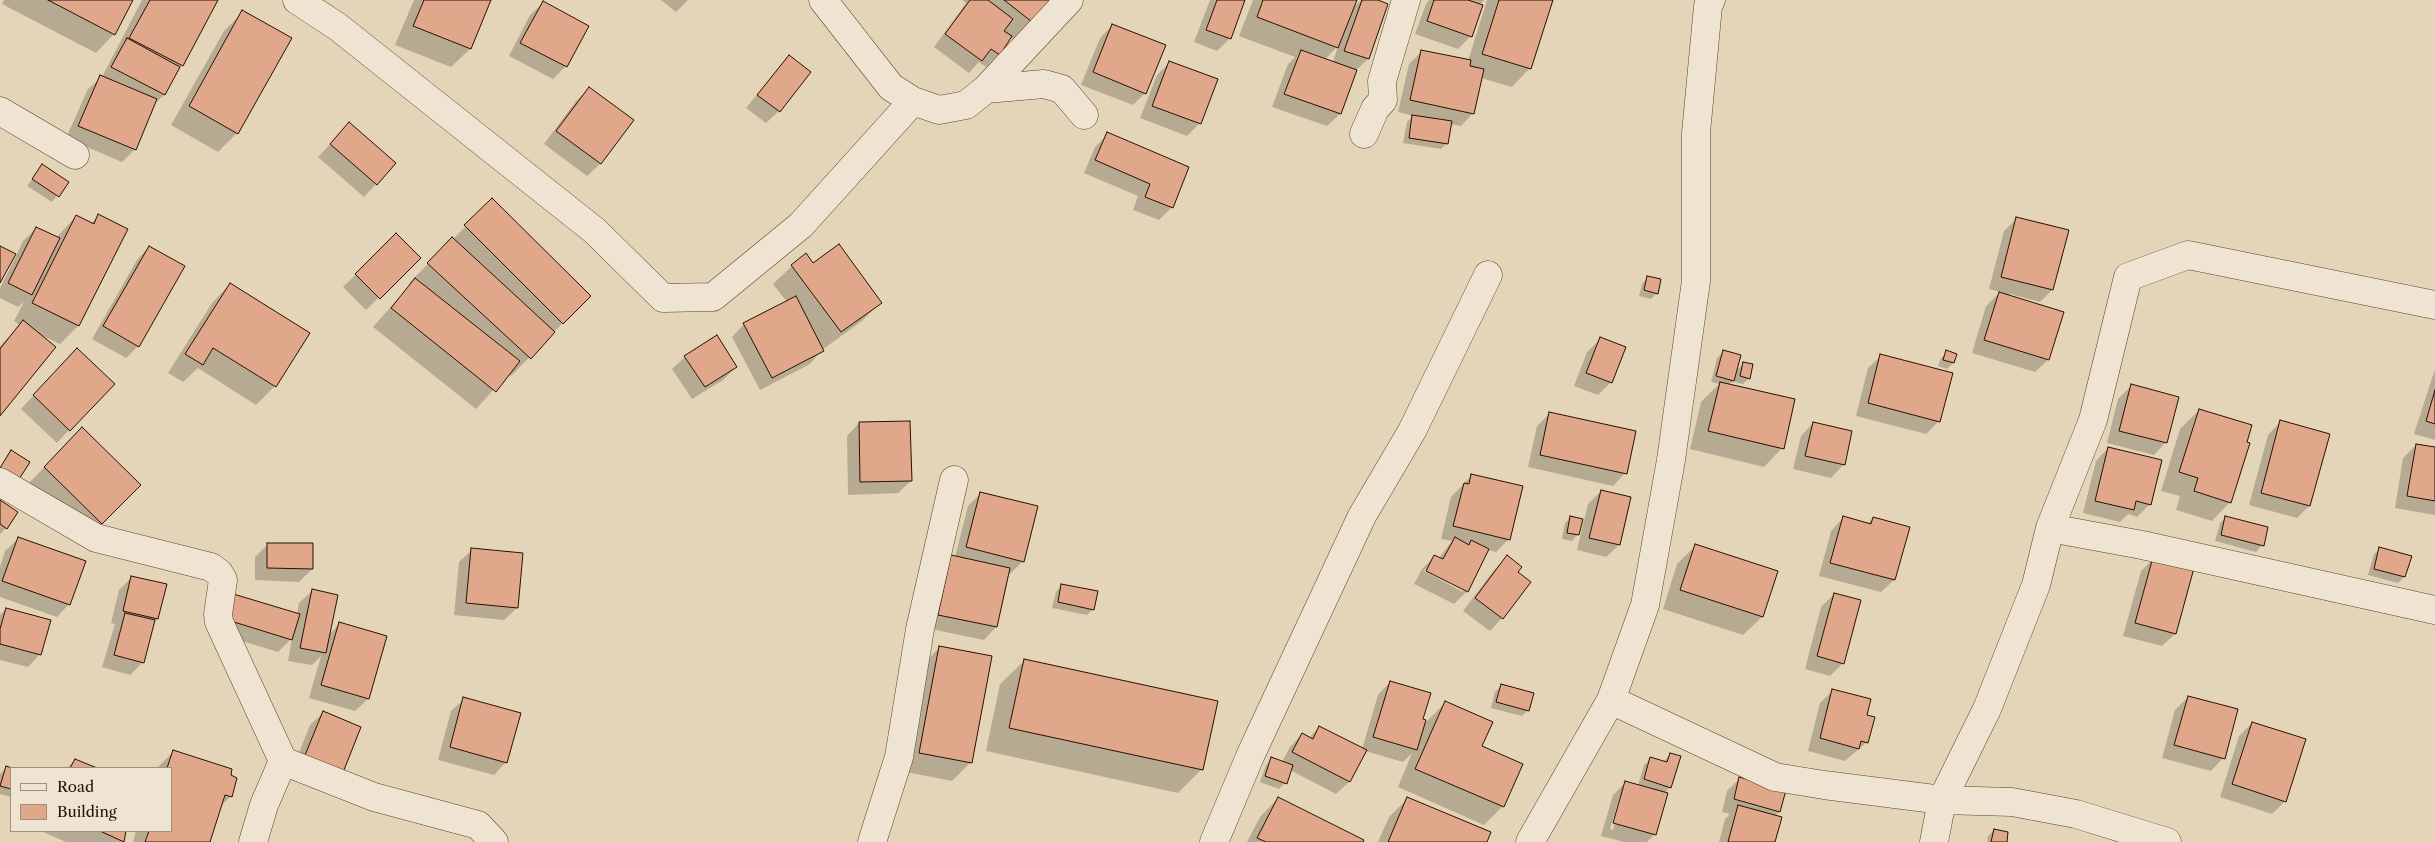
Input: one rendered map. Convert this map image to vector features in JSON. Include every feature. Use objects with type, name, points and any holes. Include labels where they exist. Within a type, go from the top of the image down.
[{"type":"street","points":[[297,0],[338,27],[594,231],[663,298],[713,297],[801,225],[913,102]]},
{"type":"street","points":[[823,0],[891,87],[913,102],[940,110],[966,105],[986,89],[1069,0]]},
{"type":"street","points":[[1364,134],[1375,109],[1383,100],[1382,81],[1406,0]]},
{"type":"street","points":[[1530,842],[1611,700],[1645,606],[1672,460],[1696,281],[1696,133],[1703,2]]},
{"type":"street","points":[[986,89],[1044,84],[1062,89],[1084,114]]},
{"type":"street","points":[[0,111],[75,154]]},
{"type":"street","points":[[1934,842],[1942,800],[1987,709],[2036,585],[2050,528],[2093,420],[2128,277],[2188,255],[2435,305]]},
{"type":"street","points":[[1214,842],[1251,754],[1362,516],[1412,431],[1488,275]]},
{"type":"street","points":[[872,842],[899,757],[920,629],[954,480]]},
{"type":"street","points":[[0,482],[96,538],[211,567],[219,573],[223,580],[218,614],[219,622],[283,761],[374,797],[478,825],[494,842]]},
{"type":"street","points":[[2050,528],[2142,545],[2435,610]]},
{"type":"street","points":[[1611,700],[1775,777],[1942,800],[2012,802],[2076,814],[2167,842]]},
{"type":"street","points":[[253,842],[264,805],[283,761]]},
{"type":"building","points":[[48,0],[133,0],[115,35]]},
{"type":"building","points":[[150,0],[218,0],[183,66],[129,38]]},
{"type":"building","points":[[424,0],[491,0],[471,49],[413,26]]},
{"type":"building","points":[[970,0],[988,0],[1013,19],[1004,31],[1012,36],[1000,55],[991,49],[982,61],[945,34]]},
{"type":"building","points":[[1004,0],[1055,0],[1036,25]]},
{"type":"building","points":[[1217,0],[1245,0],[1231,39],[1206,30]]},
{"type":"building","points":[[1263,0],[1357,0],[1338,48],[1257,17]]},
{"type":"building","points":[[1362,0],[1378,0],[1388,4],[1369,59],[1344,51]]},
{"type":"building","points":[[1434,0],[1468,0],[1483,5],[1472,37],[1427,21]]},
{"type":"building","points":[[1499,0],[1553,0],[1531,69],[1482,54]]},
{"type":"building","points":[[543,1],[589,26],[567,67],[520,43]]},
{"type":"building","points":[[242,10],[292,38],[238,134],[189,106]]},
{"type":"building","points":[[1112,24],[1166,45],[1146,94],[1093,72]]},
{"type":"building","points":[[127,38],[180,67],[165,95],[111,67]]},
{"type":"building","points":[[1301,50],[1357,70],[1341,114],[1284,94]]},
{"type":"building","points":[[1421,50],[1471,60],[1470,66],[1484,69],[1474,114],[1410,100]]},
{"type":"building","points":[[789,55],[811,72],[780,112],[757,95]]},
{"type":"building","points":[[1169,61],[1218,79],[1201,124],[1152,106]]},
{"type":"building","points":[[100,75],[157,99],[136,150],[78,126]]},
{"type":"building","points":[[589,87],[634,120],[601,164],[556,131]]},
{"type":"building","points":[[1412,115],[1452,121],[1448,144],[1409,138]]},
{"type":"building","points":[[349,122],[396,163],[377,185],[330,144]]},
{"type":"building","points":[[1107,132],[1189,167],[1173,208],[1145,197],[1150,184],[1095,160]]},
{"type":"building","points":[[42,164],[69,182],[59,197],[32,179]]},
{"type":"building","points":[[492,198],[591,296],[563,324],[464,225]]},
{"type":"building","points":[[98,214],[128,229],[79,326],[32,303],[76,215],[94,224]]},
{"type":"building","points":[[2016,217],[2069,230],[2053,290],[2001,277]]},
{"type":"building","points":[[36,227],[60,238],[32,295],[8,283]]},
{"type":"building","points":[[396,233],[421,258],[380,299],[355,274]]},
{"type":"building","points":[[452,237],[555,332],[531,359],[427,263]]},
{"type":"building","points":[[839,244],[882,303],[841,332],[791,265],[806,253],[813,263]]},
{"type":"building","points":[[0,246],[16,254],[0,283]]},
{"type":"building","points":[[149,246],[185,266],[139,347],[103,326]]},
{"type":"building","points":[[1647,276],[1661,279],[1658,294],[1644,290]]},
{"type":"building","points":[[415,278],[520,361],[496,392],[391,308]]},
{"type":"building","points":[[230,283],[310,333],[276,387],[213,348],[203,365],[185,354]]},
{"type":"building","points":[[1999,292],[2064,312],[2049,360],[1984,340]]},
{"type":"building","points":[[796,296],[824,351],[772,378],[743,323]]},
{"type":"building","points":[[23,320],[56,347],[0,416],[0,349]]},
{"type":"building","points":[[717,335],[737,367],[705,387],[684,356]]},
{"type":"building","points":[[1600,337],[1626,347],[1612,383],[1586,373]]},
{"type":"building","points":[[77,348],[115,384],[70,431],[33,395]]},
{"type":"building","points":[[1723,350],[1741,355],[1734,381],[1716,376]]},
{"type":"building","points":[[1946,350],[1957,354],[1954,363],[1943,360]]},
{"type":"building","points":[[1880,354],[1953,373],[1940,422],[1868,403]]},
{"type":"building","points":[[1743,362],[1753,364],[1750,379],[1740,376]]},
{"type":"building","points":[[1720,382],[1795,399],[1784,449],[1708,431]]},
{"type":"building","points":[[2131,384],[2179,397],[2167,443],[2119,431]]},
{"type":"building","points":[[2435,390],[2435,424],[2426,421]]},
{"type":"building","points":[[2199,409],[2252,425],[2247,442],[2250,443],[2231,503],[2194,491],[2198,478],[2179,472]]},
{"type":"building","points":[[1549,412],[1636,431],[1627,474],[1540,455]]},
{"type":"building","points":[[2280,420],[2330,434],[2310,506],[2261,493]]},
{"type":"building","points":[[910,421],[912,481],[860,482],[859,422]]},
{"type":"building","points":[[1813,422],[1852,431],[1845,465],[1805,456]]},
{"type":"building","points":[[82,427],[141,485],[102,524],[44,467]]},
{"type":"building","points":[[2416,444],[2435,447],[2435,501],[2407,496]]},
{"type":"building","points":[[2108,447],[2162,460],[2151,505],[2136,501],[2134,510],[2095,501]]},
{"type":"building","points":[[11,450],[30,462],[16,484],[0,473],[0,468]]},
{"type":"building","points":[[1471,474],[1523,486],[1510,540],[1453,526],[1464,483],[1469,484]]},
{"type":"building","points":[[1601,490],[1631,497],[1620,545],[1589,538]]},
{"type":"building","points":[[980,492],[1038,506],[1024,562],[966,547]]},
{"type":"building","points":[[0,500],[18,512],[7,529],[0,524]]},
{"type":"building","points":[[1570,516],[1583,519],[1579,535],[1567,533]]},
{"type":"building","points":[[1843,516],[1871,524],[1873,517],[1910,527],[1895,580],[1830,563]]},
{"type":"building","points":[[2225,516],[2268,527],[2264,546],[2221,535]]},
{"type":"building","points":[[18,537],[86,561],[70,605],[2,581]]},
{"type":"building","points":[[1455,537],[1469,545],[1471,540],[1489,549],[1468,592],[1426,571],[1434,555],[1443,559]]},
{"type":"building","points":[[267,543],[313,543],[313,569],[267,568]]},
{"type":"building","points":[[1695,544],[1778,571],[1763,617],[1680,590]]},
{"type":"building","points":[[2379,547],[2412,556],[2405,577],[2374,569]]},
{"type":"building","points":[[471,548],[523,553],[518,608],[466,603]]},
{"type":"building","points":[[951,555],[1010,568],[997,627],[938,615]]},
{"type":"building","points":[[1507,555],[1522,567],[1518,572],[1531,582],[1503,619],[1475,598]]},
{"type":"building","points":[[2153,557],[2194,568],[2176,634],[2135,623]]},
{"type":"building","points":[[131,576],[167,584],[158,619],[123,611]]},
{"type":"building","points":[[1061,584],[1098,591],[1094,610],[1058,602]]},
{"type":"building","points":[[312,589],[338,595],[326,653],[300,648]]},
{"type":"building","points":[[230,593],[300,614],[292,640],[221,618]]},
{"type":"building","points":[[1834,593],[1861,600],[1844,664],[1817,656]]},
{"type":"building","points":[[6,608],[51,620],[41,655],[0,644],[0,629]]},
{"type":"building","points":[[125,613],[155,620],[144,663],[114,655]]},
{"type":"building","points":[[339,622],[387,636],[369,699],[321,685]]},
{"type":"building","points":[[939,646],[992,656],[972,763],[919,753]]},
{"type":"building","points":[[1024,659],[1218,701],[1203,770],[1009,728]]},
{"type":"building","points":[[1390,681],[1431,693],[1423,719],[1426,720],[1417,750],[1373,737]]},
{"type":"building","points":[[1501,684],[1534,693],[1529,711],[1496,702]]},
{"type":"building","points":[[1832,689],[1871,699],[1867,715],[1875,717],[1868,743],[1861,741],[1859,749],[1820,738]]},
{"type":"building","points":[[2188,696],[2238,709],[2225,759],[2174,745]]},
{"type":"building","points":[[463,697],[521,713],[507,763],[450,747]]},
{"type":"building","points":[[1445,701],[1493,722],[1482,746],[1523,764],[1504,807],[1415,769]]},
{"type":"building","points":[[323,711],[361,727],[342,775],[303,760]]},
{"type":"building","points":[[2252,722],[2306,739],[2286,802],[2232,784]]},
{"type":"building","points":[[1319,726],[1367,750],[1350,782],[1292,752],[1302,733],[1313,739]]},
{"type":"building","points":[[173,750],[232,769],[231,775],[237,778],[232,797],[225,795],[210,842],[145,842],[149,832],[172,832],[172,767],[167,767]]},
{"type":"building","points":[[1670,753],[1681,756],[1671,788],[1644,779],[1650,757],[1667,762]]},
{"type":"building","points":[[1271,757],[1293,765],[1287,784],[1265,776]]},
{"type":"building","points":[[75,759],[95,767],[71,767]]},
{"type":"building","points":[[6,766],[10,767],[10,789],[0,786]]},
{"type":"building","points":[[1739,777],[1786,790],[1780,812],[1734,799]]},
{"type":"building","points":[[1625,781],[1668,793],[1656,835],[1613,823]]},
{"type":"building","points":[[1278,797],[1364,840],[1363,842],[1266,842],[1257,838]]},
{"type":"building","points":[[1407,797],[1491,832],[1487,842],[1388,842]]},
{"type":"building","points":[[1738,805],[1782,817],[1775,842],[1728,842]]},
{"type":"building","points":[[1994,829],[2008,832],[2007,842],[1991,842]]},
{"type":"building","points":[[102,832],[126,832],[124,842]]}]
